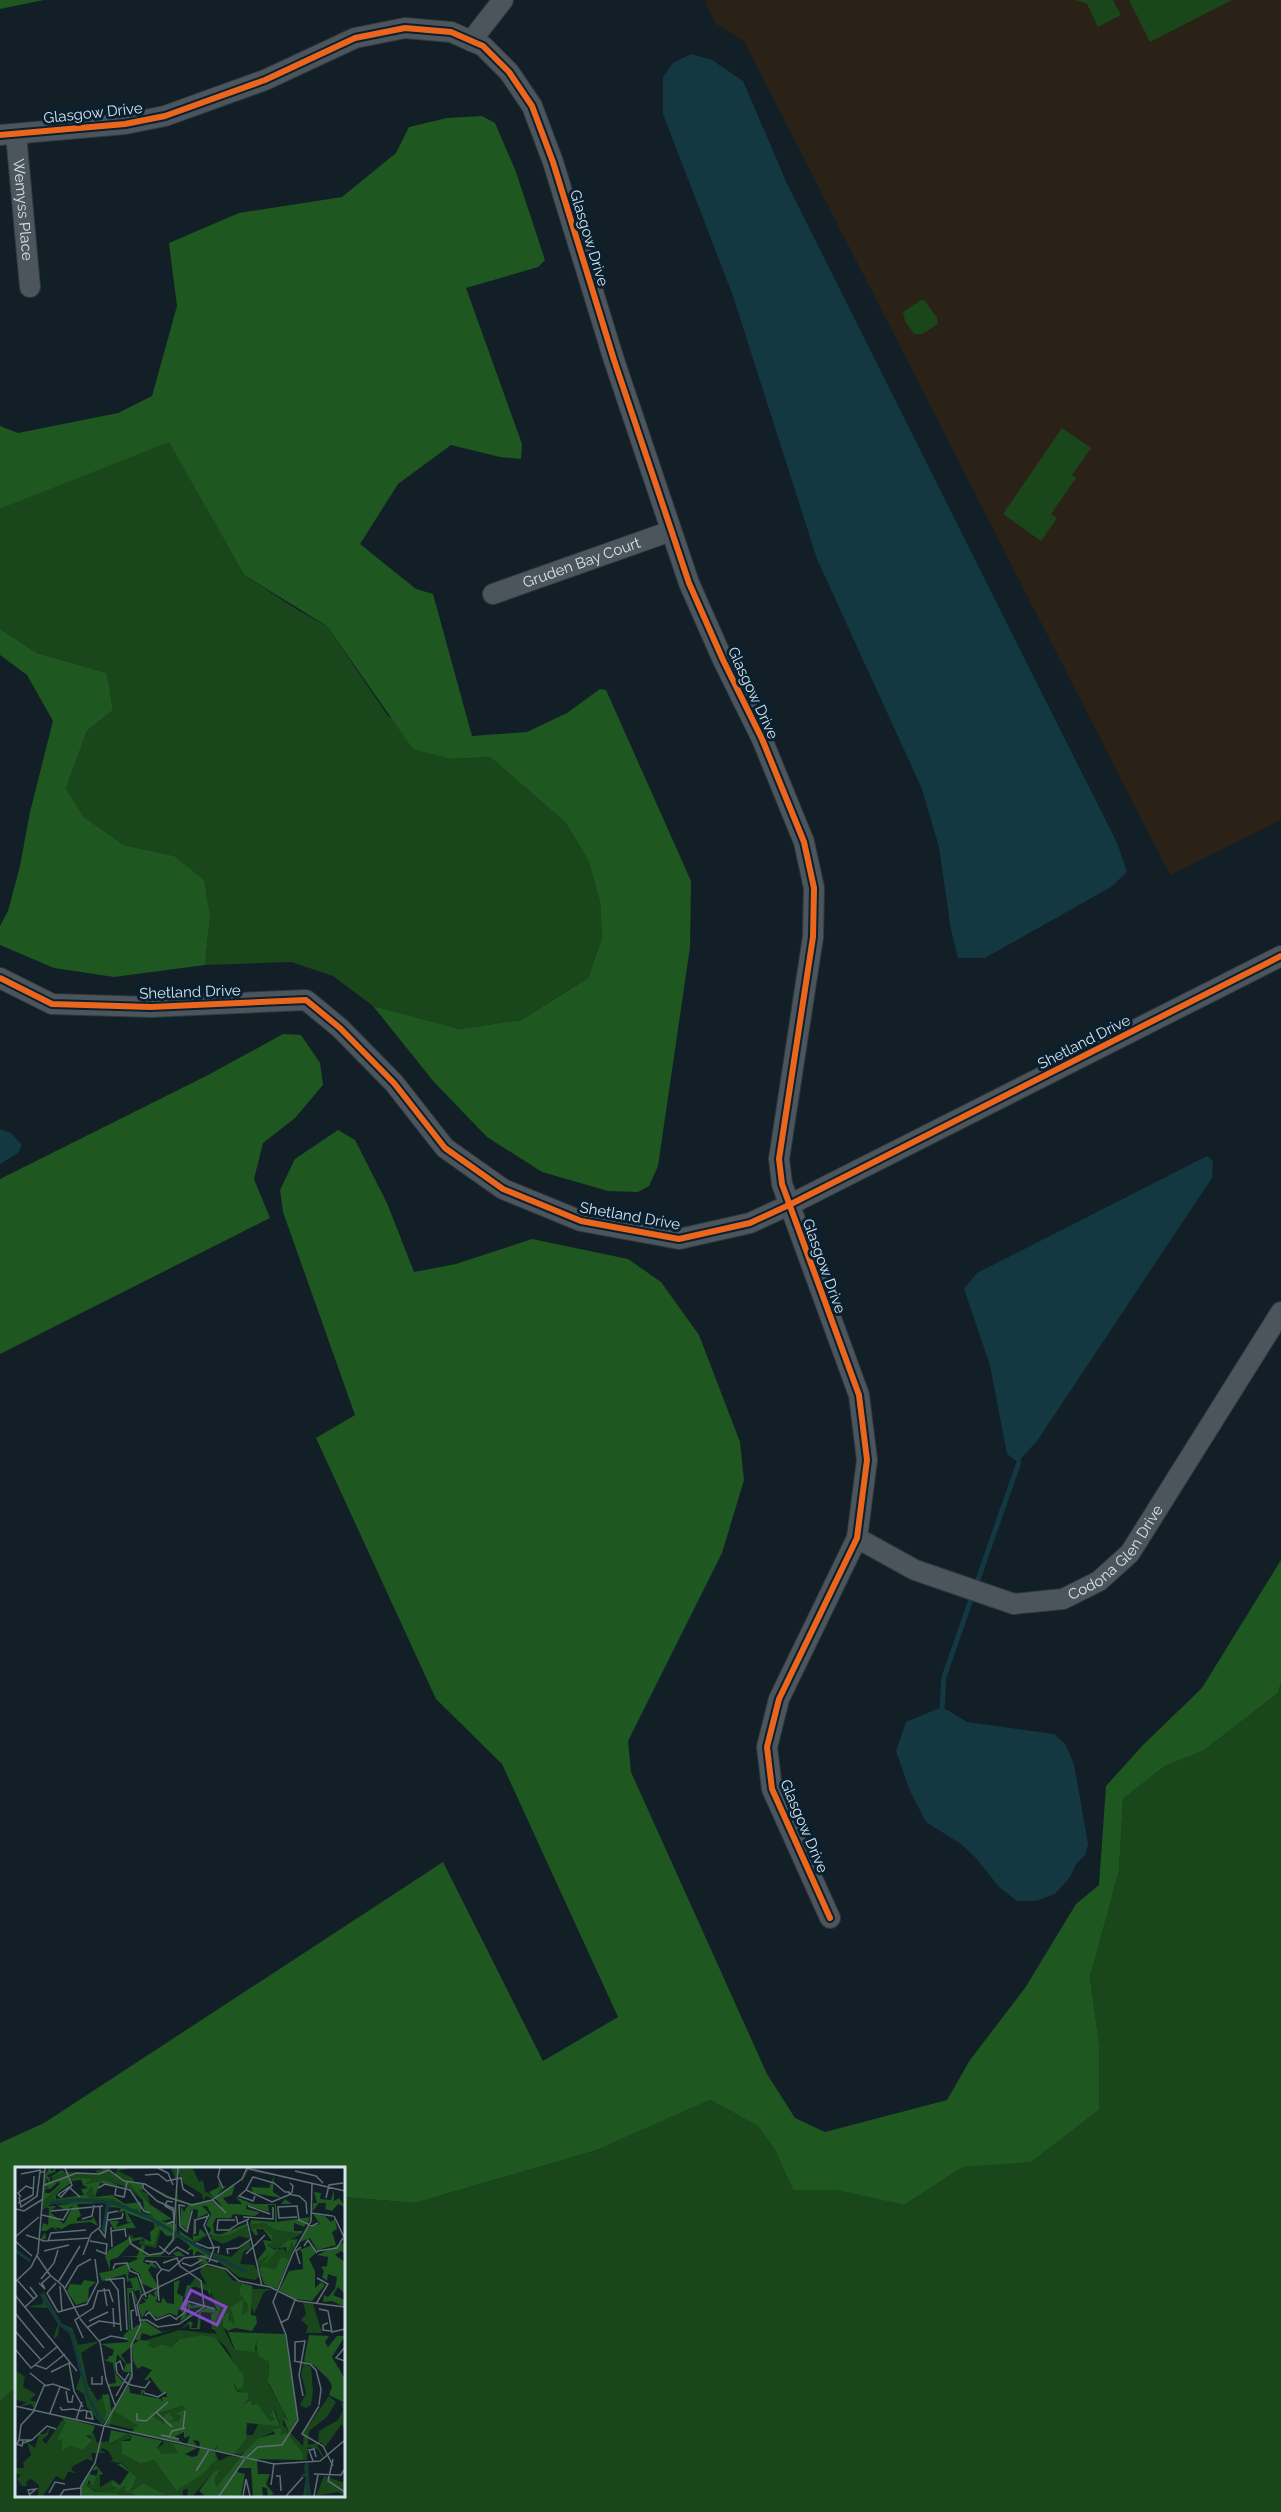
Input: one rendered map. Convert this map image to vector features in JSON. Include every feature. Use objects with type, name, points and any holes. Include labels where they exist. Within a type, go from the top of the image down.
[{"type":"street","points":[[471,41],[503,0]]},
{"type":"street","name":"Glasgow Drive","points":[[8,134],[125,124],[165,116],[265,80],[355,38],[405,28],[451,32],[483,46],[509,72],[532,106],[553,162],[614,360],[689,584],[762,739],[804,842],[814,888],[813,937],[779,1159],[782,1184],[789,1205],[859,1395],[867,1460],[857,1538],[779,1699],[767,1747],[772,1789],[830,1918]]},
{"type":"street","name":"Wemyss Place","points":[[8,134],[30,287]]},
{"type":"street","name":"Gruden Bay Court","points":[[493,594],[671,531]]},
{"type":"street","name":"Shetland Drive","points":[[0,978],[52,1004],[151,1007],[306,1000],[340,1028],[394,1083],[445,1148],[503,1189],[580,1221],[679,1239],[750,1223],[789,1205],[1281,956]]},
{"type":"street","name":"Codona Glen Drive","points":[[857,1538],[915,1570],[1014,1604],[1063,1599],[1099,1581],[1130,1553],[1281,1312]]},
{"type":"shaded area","points":[[707,0],[1281,0],[1281,820],[1170,875],[744,41],[716,24],[706,4]]},
{"type":"green space","points":[[0,0],[44,0],[0,9]]},
{"type":"green space","points":[[1076,0],[1113,0],[1121,15],[1098,27],[1087,4]]},
{"type":"green space","points":[[1129,0],[1232,0],[1150,42]]},
{"type":"green space","points":[[482,116],[495,123],[516,172],[545,260],[538,267],[466,288],[522,444],[521,459],[500,457],[451,445],[398,484],[360,544],[416,589],[433,594],[472,736],[527,732],[567,713],[600,689],[606,690],[691,881],[690,947],[658,1166],[649,1186],[638,1192],[608,1191],[542,1172],[487,1137],[434,1082],[373,1006],[460,1029],[521,1020],[588,978],[602,938],[600,902],[589,862],[566,823],[490,757],[451,759],[413,749],[327,626],[244,575],[169,442],[0,509],[0,426],[18,433],[118,413],[152,396],[177,306],[169,243],[239,213],[342,197],[396,153],[409,127],[447,118]]},
{"type":"green space","points":[[921,300],[925,301],[937,318],[938,324],[922,334],[914,334],[905,321],[903,312]]},
{"type":"green space","points":[[1062,428],[1091,448],[1072,475],[1076,478],[1051,514],[1057,518],[1041,541],[1003,514]]},
{"type":"green space","points":[[169,441],[244,575],[327,626],[388,716],[451,759],[490,757],[566,823],[589,862],[600,902],[602,938],[588,978],[521,1020],[460,1029],[373,1006],[333,976],[291,962],[205,965],[210,917],[174,856],[124,845],[84,817],[66,788],[87,731],[113,710],[107,673],[37,653],[0,629],[0,509]]},
{"type":"green space","points":[[0,629],[37,653],[107,673],[113,710],[87,731],[66,788],[84,817],[124,845],[174,856],[204,880],[210,917],[205,965],[114,977],[54,968],[0,945],[0,926],[8,911],[20,866],[30,812],[53,721],[27,675],[0,655]]},
{"type":"green space","points":[[283,1034],[301,1035],[320,1063],[323,1085],[295,1118],[263,1143],[254,1179],[270,1218],[0,1354],[0,1179],[210,1074]]},
{"type":"green space","points":[[338,1130],[355,1140],[387,1203],[414,1272],[456,1264],[532,1239],[628,1259],[661,1282],[699,1335],[740,1442],[744,1480],[722,1553],[628,1741],[631,1772],[767,2074],[795,2118],[825,2132],[947,2100],[970,2060],[1025,1988],[1076,1904],[1099,1885],[1106,1786],[1143,1745],[1202,1688],[1281,1560],[1281,1682],[1278,1693],[1203,1751],[1165,1766],[1123,1799],[1119,1871],[1090,1977],[1099,2044],[1099,2110],[1031,2162],[963,2167],[904,2205],[838,2190],[793,2190],[775,2150],[758,2126],[710,2100],[597,2150],[415,2203],[345,2197],[345,2167],[15,2167],[15,2389],[0,2401],[0,2143],[44,2123],[443,1862],[543,2061],[618,2017],[502,1764],[436,1699],[316,1438],[355,1415],[283,1212],[280,1190],[295,1159]]},
{"type":"green space","points":[[1281,1682],[1281,2512],[0,2512],[0,2401],[15,2389],[15,2497],[345,2497],[345,2197],[415,2203],[597,2150],[710,2100],[758,2126],[775,2150],[793,2190],[838,2189],[904,2205],[963,2167],[1032,2161],[1099,2110],[1099,2044],[1090,1977],[1119,1871],[1123,1799],[1165,1766],[1203,1751],[1278,1693]]},
{"type":"water","points":[[691,54],[712,60],[743,81],[788,186],[1118,845],[1127,872],[1111,887],[985,958],[958,958],[951,930],[939,847],[922,789],[817,559],[733,296],[663,114],[663,77],[673,63]]},
{"type":"water","points":[[0,1129],[11,1133],[22,1145],[18,1153],[0,1164]]},
{"type":"water","points":[[1207,1156],[1213,1161],[1212,1178],[1037,1441],[1018,1462],[1007,1454],[990,1365],[964,1289],[977,1273]]},
{"type":"water","points":[[942,1707],[967,1722],[1054,1734],[1065,1744],[1074,1764],[1088,1844],[1085,1855],[1055,1894],[1036,1901],[1017,1901],[999,1887],[976,1858],[961,1844],[926,1822],[910,1791],[896,1751],[906,1722]]},
{"type":"waterway","points":[[942,1707],[944,1677],[1019,1462]]},
{"type":"cycle path","points":[[0,135],[125,124],[165,116],[265,80],[355,38],[405,28],[451,32],[483,46],[509,72],[532,106],[553,162],[614,360],[689,583],[723,660],[762,739],[804,842],[814,888],[813,937],[779,1159],[782,1184],[859,1395],[867,1460],[857,1538],[779,1699],[767,1747],[772,1789],[830,1918]]},
{"type":"cycle path","points":[[0,978],[52,1004],[151,1007],[306,1000],[340,1028],[394,1083],[445,1148],[503,1189],[581,1221],[679,1239],[750,1223],[789,1205],[1281,956]]}]
